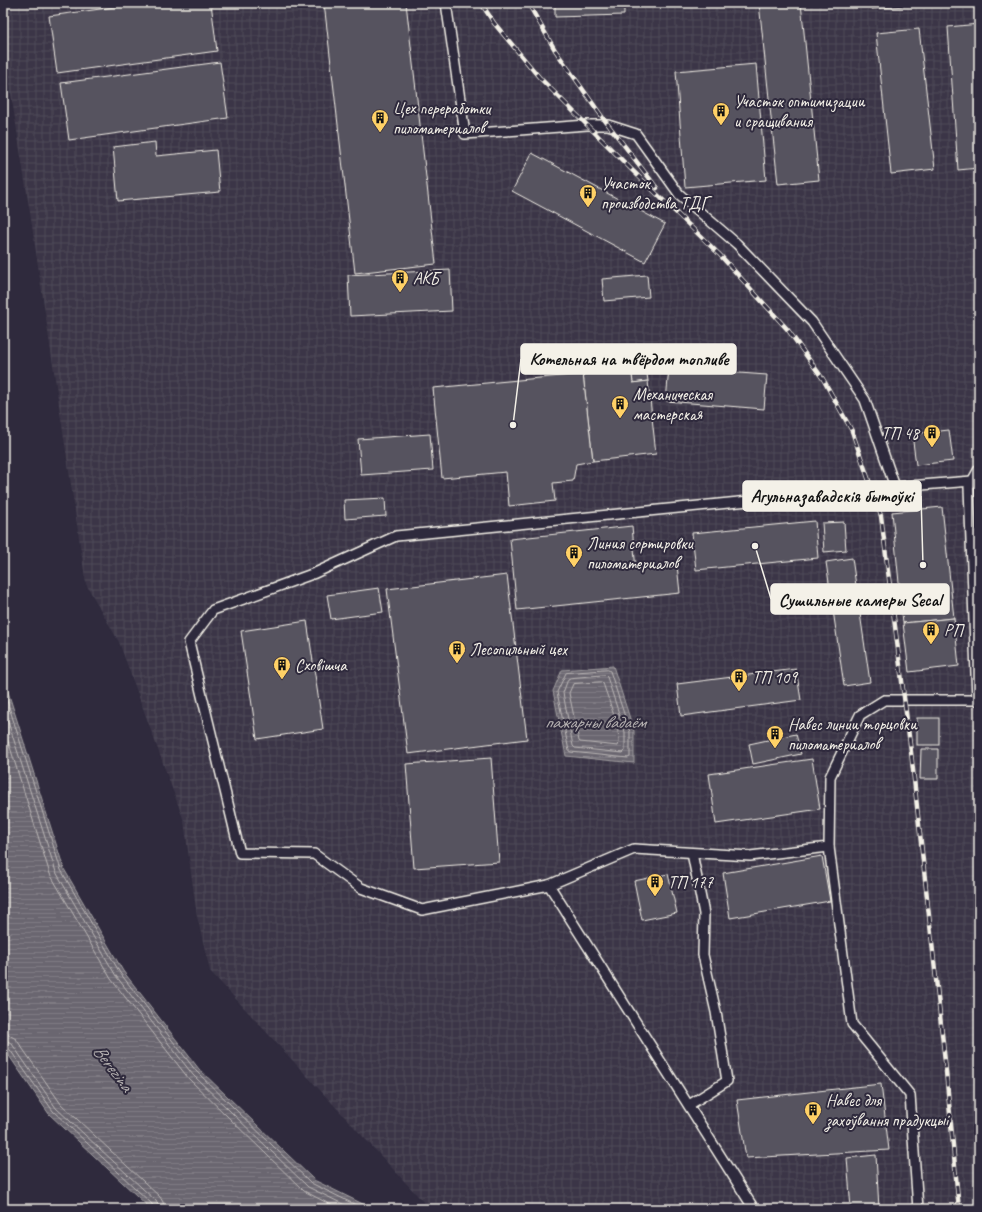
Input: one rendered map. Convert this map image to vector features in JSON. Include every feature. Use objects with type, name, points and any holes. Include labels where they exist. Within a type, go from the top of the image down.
[{"type":"lane","points":[[446,3],[465,134],[587,125],[608,125],[636,134],[679,194],[736,244],[812,322],[865,400],[895,487]]},
{"type":"lane","points":[[918,1209],[910,1095],[852,1024],[829,847],[830,777],[860,715],[884,700],[978,700],[969,487],[979,469]]},
{"type":"lane","points":[[829,847],[750,856],[634,849],[549,884],[422,910],[361,888],[314,854],[240,853],[189,642],[213,610],[315,573],[396,536],[895,487],[972,481]]},
{"type":"lane","points":[[688,1105],[726,1081],[716,1012],[703,955],[704,914],[692,853]]},
{"type":"lane","points":[[549,884],[754,1209]]},
{"type":"shaded area","points":[[9,3],[979,3],[979,1209],[430,1209],[210,971],[197,916],[184,821],[119,642],[86,584],[3,43],[3,22]]},
{"type":"water","name":"пажарны вадаём","points":[[613,666],[634,731],[634,763],[566,756],[553,691],[562,670]]},
{"type":"water","name":"Berezina","points":[[3,672],[64,869],[123,971],[199,1069],[314,1180],[373,1209],[151,1209],[49,1114],[3,1047]]},
{"type":"building","points":[[144,3],[211,3],[217,51],[57,73],[49,16]]},
{"type":"building","name":"Цех переработки пиломатериалов","points":[[324,3],[406,3],[436,264],[355,273]]},
{"type":"building","points":[[555,3],[624,3],[624,15],[555,17]]},
{"type":"building","points":[[759,3],[801,3],[819,180],[778,184]]},
{"type":"building","points":[[871,3],[914,3],[914,5],[872,9]]},
{"type":"building","points":[[979,24],[979,168],[958,170],[948,27]]},
{"type":"building","points":[[919,29],[935,169],[891,174],[876,33]]},
{"type":"building","points":[[220,62],[228,118],[69,140],[61,83]]},
{"type":"building","name":"Участок оптимизации и сращивания","points":[[756,64],[766,180],[685,187],[676,71]]},
{"type":"building","points":[[155,142],[156,156],[216,150],[220,192],[118,201],[113,147]]},
{"type":"building","name":"Участок производства ТДГ","points":[[532,153],[665,224],[645,262],[512,191]]},
{"type":"building","name":"АКБ","points":[[450,270],[452,311],[350,316],[348,275]]},
{"type":"building","points":[[647,275],[649,297],[604,301],[602,279]]},
{"type":"building","points":[[646,367],[648,381],[633,383],[631,368]]},
{"type":"building","name":"Механическая мастерская","points":[[631,368],[633,383],[648,381],[656,454],[593,461],[583,374]]},
{"type":"building","points":[[669,368],[767,375],[764,409],[666,401]]},
{"type":"building","points":[[583,374],[593,461],[576,464],[573,481],[553,483],[555,501],[509,506],[506,472],[442,478],[433,388]]},
{"type":"building","name":"ТП 48","points":[[949,430],[953,461],[916,465],[912,434]]},
{"type":"building","points":[[430,434],[433,470],[361,475],[358,439]]},
{"type":"building","points":[[385,498],[386,516],[345,519],[344,500]]},
{"type":"building","points":[[942,507],[954,618],[903,623],[892,512]]},
{"type":"building","points":[[815,521],[818,558],[696,570],[692,533]]},
{"type":"building","points":[[844,522],[846,550],[824,552],[822,523]]},
{"type":"building","name":"Линия сортировки пиломатериалов","points":[[632,526],[636,570],[677,565],[680,593],[517,610],[510,539]]},
{"type":"building","points":[[852,558],[870,682],[844,686],[826,562]]},
{"type":"building","name":"Лесопильный цех","points":[[507,575],[527,739],[408,754],[387,589]]},
{"type":"building","points":[[379,588],[383,612],[331,619],[327,595]]},
{"type":"building","name":"РП","points":[[954,618],[959,666],[909,672],[903,623]]},
{"type":"building","name":"Сховішча","points":[[307,621],[323,729],[257,739],[241,631]]},
{"type":"building","name":"ТП 109","points":[[796,669],[801,700],[681,716],[677,684]]},
{"type":"building","points":[[917,718],[939,718],[939,745],[917,745]]},
{"type":"building","name":"Навес линии торцовки пиломатериалов","points":[[796,734],[801,754],[753,764],[749,744]]},
{"type":"building","points":[[921,749],[938,749],[938,779],[920,779]]},
{"type":"building","points":[[491,758],[499,862],[414,868],[406,764]]},
{"type":"building","points":[[812,759],[820,809],[716,824],[709,774]]},
{"type":"building","points":[[822,856],[830,901],[730,918],[723,873]]},
{"type":"building","name":"ТП 177","points":[[668,874],[677,913],[642,920],[634,881]]},
{"type":"building","name":"Навес для захоўвання прадукцыі","points":[[881,1084],[889,1150],[746,1158],[737,1100]]},
{"type":"building","points":[[876,1155],[879,1209],[851,1209],[847,1158]]},
{"type":"railway","points":[[481,3],[494,23],[539,77],[720,255],[788,330],[823,379],[852,431],[881,516],[911,752],[945,1061],[959,1209]]},
{"type":"railway","points":[[528,3],[555,50],[603,118],[657,188]]},
{"type":"place","name":"Участок оптимизации и сращивания","points":[[721,126]]},
{"type":"place","name":"Цех переработки пиломатериалов","points":[[380,133]]},
{"type":"place","name":"Участок производства ТДГ","points":[[588,208]]},
{"type":"place","name":"АКБ","points":[[400,293]]},
{"type":"place","name":"Механическая мастерская","points":[[620,419]]},
{"type":"place","name":"Котельная на твёрдом топливе","points":[[513,425]]},
{"type":"place","name":"ТП 48","points":[[932,448]]},
{"type":"place","name":"Сушильные камеры Secal","points":[[755,546]]},
{"type":"place","name":"Агульназавадскія бытоўкі","points":[[923,565]]},
{"type":"place","name":"Линия сортировки пиломатериалов","points":[[574,568]]},
{"type":"place","name":"РП","points":[[931,645]]},
{"type":"place","name":"Лесопильный цех","points":[[457,664]]},
{"type":"place","name":"Сховішча","points":[[282,680]]},
{"type":"place","name":"ТП 109","points":[[739,692]]},
{"type":"place","name":"Навес линии торцовки пиломатериалов","points":[[775,749]]},
{"type":"place","name":"ТП 177","points":[[655,897]]},
{"type":"place","name":"Навес для захоўвання прадукцыі","points":[[813,1125]]}]
